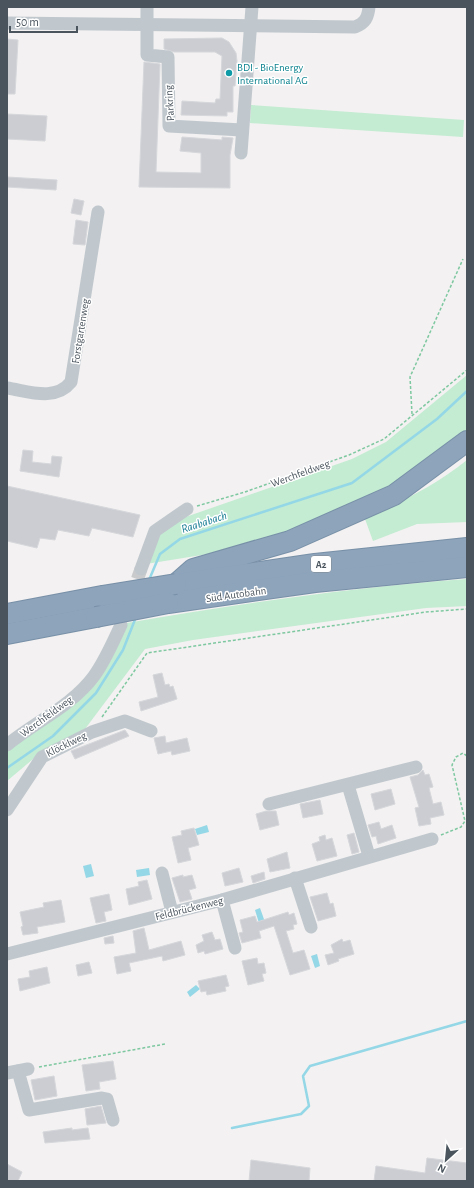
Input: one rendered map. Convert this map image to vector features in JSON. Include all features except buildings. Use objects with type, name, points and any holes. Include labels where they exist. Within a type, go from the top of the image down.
[{"type":"highway","points":[[176,584],[193,568],[290,541],[394,495],[467,441]]},
{"type":"highway","name":"Süd Autobahn","points":[[7,614],[102,596],[315,564],[467,548]]},
{"type":"highway","name":"Süd Autobahn","points":[[7,634],[168,603],[315,582],[467,567]]},
{"type":"street","name":"Parkring","points":[[148,7],[147,55],[168,57],[169,126],[242,130]]},
{"type":"street","points":[[240,154],[252,7]]},
{"type":"street","points":[[7,23],[148,26],[355,27],[364,23],[368,16],[368,7]]},
{"type":"street","name":"Forstgartenweg","points":[[7,388],[45,394],[66,388],[71,382],[98,212]]},
{"type":"street","points":[[141,569],[155,531],[187,509]]},
{"type":"street","name":"Werchfeldweg","points":[[7,745],[71,700],[94,676],[121,625]]},
{"type":"street","name":"Klöcklweg","points":[[7,810],[42,756],[92,732],[125,721],[151,731]]},
{"type":"street","points":[[269,804],[416,767]]},
{"type":"street","points":[[348,784],[369,856]]},
{"type":"street","name":"Feldbrückenweg","points":[[7,954],[222,900],[369,856],[432,839]]},
{"type":"street","points":[[162,873],[172,912]]},
{"type":"street","points":[[295,878],[311,927]]},
{"type":"street","points":[[222,900],[235,948]]},
{"type":"street","points":[[18,1071],[29,1110],[102,1098],[107,1099],[110,1104],[113,1120]]},
{"type":"path","points":[[467,124],[467,131]]},
{"type":"path","points":[[412,414],[410,377],[463,259]]},
{"type":"path","name":"Werchfeldweg","points":[[187,509],[245,492],[350,455],[384,439],[412,414],[467,370]]},
{"type":"path","points":[[92,732],[147,653],[426,612],[467,609]]},
{"type":"path","points":[[432,839],[461,827],[465,821],[452,764],[456,757],[463,753],[467,756]]},
{"type":"path","points":[[18,1071],[165,1044]]},
{"type":"green space","points":[[251,105],[464,120],[463,137],[250,123]]},
{"type":"green space","points":[[467,375],[467,430],[416,472],[371,497],[322,520],[233,550],[146,564],[158,534],[177,520],[352,459],[386,442]]},
{"type":"green space","points":[[467,460],[467,522],[417,524],[373,541],[365,519],[431,485]]},
{"type":"green space","points":[[467,579],[467,606],[426,608],[193,640],[145,649],[85,729],[39,754],[7,781],[7,749],[82,698],[127,623],[339,591]]},
{"type":"water","points":[[207,825],[209,832],[197,835],[195,829]]},
{"type":"water","points":[[91,864],[94,876],[86,878],[83,866]]},
{"type":"water","points":[[149,868],[150,875],[137,877],[136,870]]},
{"type":"water","points":[[260,908],[265,922],[259,923],[255,910]]},
{"type":"water","points":[[317,954],[320,966],[315,968],[311,956]]},
{"type":"water","points":[[196,985],[200,989],[190,997],[187,992]]},
{"type":"waterway","name":"Raababach","points":[[149,580],[160,554],[180,539],[352,483],[437,419],[467,391]]},
{"type":"waterway","name":"Raababach","points":[[7,768],[53,736],[96,693],[123,650],[136,617]]},
{"type":"waterway","points":[[232,1128],[301,1114],[309,1106],[303,1076],[310,1066],[467,1021]]},
{"type":"tunnel","points":[[131,597],[141,569]]},
{"type":"place","name":"BDI - BioEnergy International AG","points":[[229,73]]}]
